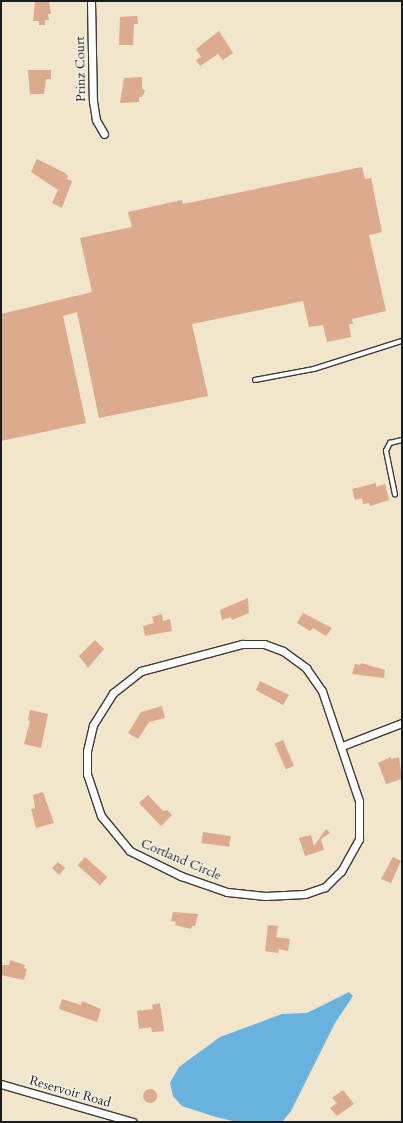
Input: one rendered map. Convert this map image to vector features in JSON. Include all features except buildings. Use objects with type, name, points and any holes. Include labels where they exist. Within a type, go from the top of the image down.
[{"type":"street","name":"Prinz Court","points":[[91,1],[94,110],[104,134]]},
{"type":"street","name":"Cortland Circle","points":[[242,644],[264,644],[283,651],[306,668],[322,691],[342,746],[359,801],[359,839],[341,871],[325,887],[305,894],[265,896],[227,892],[182,876],[130,851],[101,816],[87,774],[87,751],[93,725],[113,694],[141,671],[242,644]]},
{"type":"street","points":[[342,746],[402,723]]},
{"type":"street","name":"Reservoir Road","points":[[1,1084],[132,1122]]},
{"type":"lane","points":[[255,380],[314,369],[402,341]]},
{"type":"lane","points":[[395,496],[386,451],[390,444],[402,440]]},
{"type":"water","points":[[349,992],[353,996],[335,1023],[291,1111],[282,1122],[237,1122],[216,1117],[182,1106],[173,1096],[170,1083],[179,1067],[220,1037],[282,1014],[307,1013]]}]
